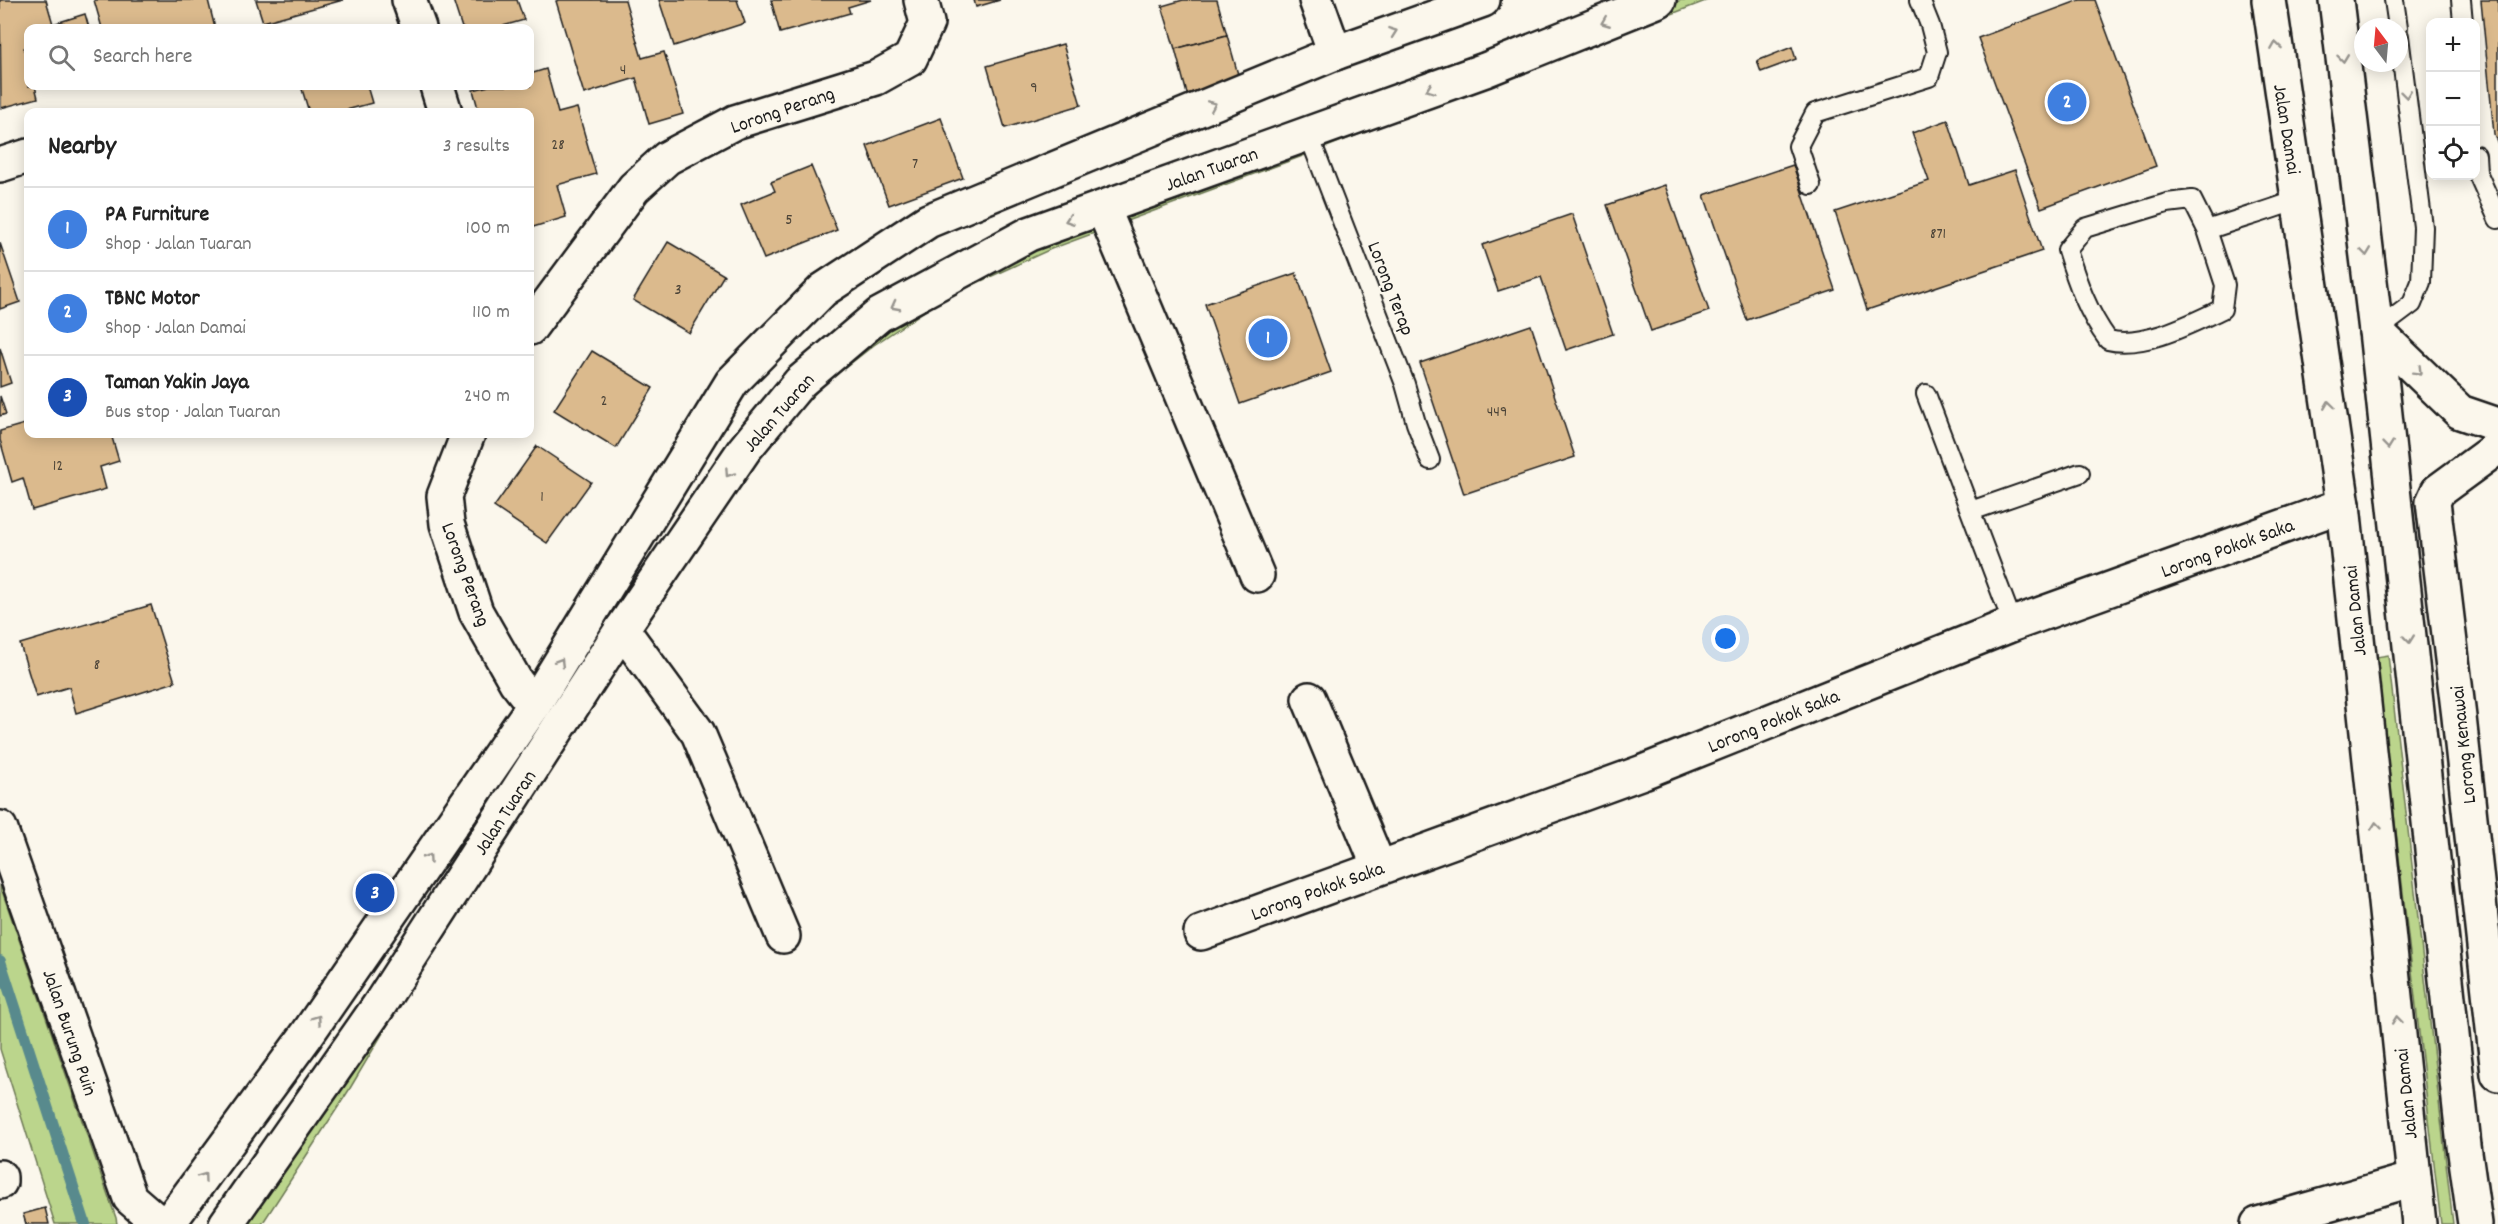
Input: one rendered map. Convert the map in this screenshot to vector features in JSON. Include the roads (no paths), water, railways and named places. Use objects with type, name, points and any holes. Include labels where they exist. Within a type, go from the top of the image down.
[{"type":"main road","points":[[410,0],[417,24]]},
{"type":"main road","name":"Lorong Perang","points":[[534,323],[634,188],[667,158],[735,122],[876,78],[910,59],[927,22],[921,0]]},
{"type":"main road","points":[[1316,0],[1335,53]]},
{"type":"main road","name":"Jalan Tuaran","points":[[168,1224],[306,1036],[534,705],[732,382],[822,290],[928,222],[1335,53],[1483,0]]},
{"type":"main road","name":"Jalan Tuaran","points":[[226,1224],[378,1007],[622,628],[744,450],[800,382],[879,315],[1029,234],[1485,69],[1659,0]]},
{"type":"main road","name":"Jalan Damai","points":[[2268,0],[2343,505],[2419,1224]]},
{"type":"main road","points":[[2336,0],[2376,332],[2462,1134],[2475,1224]]},
{"type":"main road","points":[[438,90],[444,108]]},
{"type":"main road","points":[[0,165],[24,157]]},
{"type":"main road","points":[[1103,208],[1257,575]]},
{"type":"main road","points":[[2376,332],[2460,412],[2498,425]]},
{"type":"main road","name":"Lorong Perang","points":[[466,438],[444,496],[447,524],[476,612],[516,682],[534,705]]},
{"type":"main road","name":"Lorong Kenawai","points":[[2498,447],[2438,491],[2433,502],[2462,741],[2498,1074]]},
{"type":"main road","name":"Lorong Pokok Saka","points":[[1201,933],[1643,772],[2013,624],[2343,505]]},
{"type":"main road","points":[[622,628],[698,734],[783,936]]},
{"type":"main road","points":[[1309,699],[1379,867]]},
{"type":"main road","name":"Jalan Burung Puin","points":[[0,828],[130,1198],[160,1224]]},
{"type":"main road","points":[[0,1177],[0,1182]]},
{"type":"main road","points":[[2258,1224],[2414,1179]]},
{"type":"lane","points":[[1810,185],[1798,146],[1815,113],[1929,77],[1937,52],[1920,0]]},
{"type":"lane","points":[[2394,0],[2397,18]]},
{"type":"lane","points":[[2461,0],[2463,18]]},
{"type":"lane","points":[[2376,332],[2412,303],[2421,282],[2423,227],[2404,72]]},
{"type":"lane","name":"Lorong Terap","points":[[1308,133],[1405,384],[1416,423],[1431,460]]},
{"type":"lane","points":[[2480,179],[2498,219]]},
{"type":"lane","points":[[2207,230],[2299,199]]},
{"type":"lane","points":[[2192,200],[2207,230],[2225,285],[2222,309],[2172,332],[2120,343],[2108,340],[2097,326],[2077,283],[2067,250],[2085,228],[2167,203],[2192,200]]},
{"type":"lane","points":[[1926,394],[2013,624]]},
{"type":"lane","points":[[1971,512],[2080,473]]},
{"type":"waterway","points":[[0,961],[85,1224]]},
{"type":"place","name":"TBNC Motor","points":[[2067,102]]},
{"type":"place","name":"PA Furniture","points":[[1268,338]]},
{"type":"place","name":"Taman Yakin Jaya","points":[[375,893]]}]
